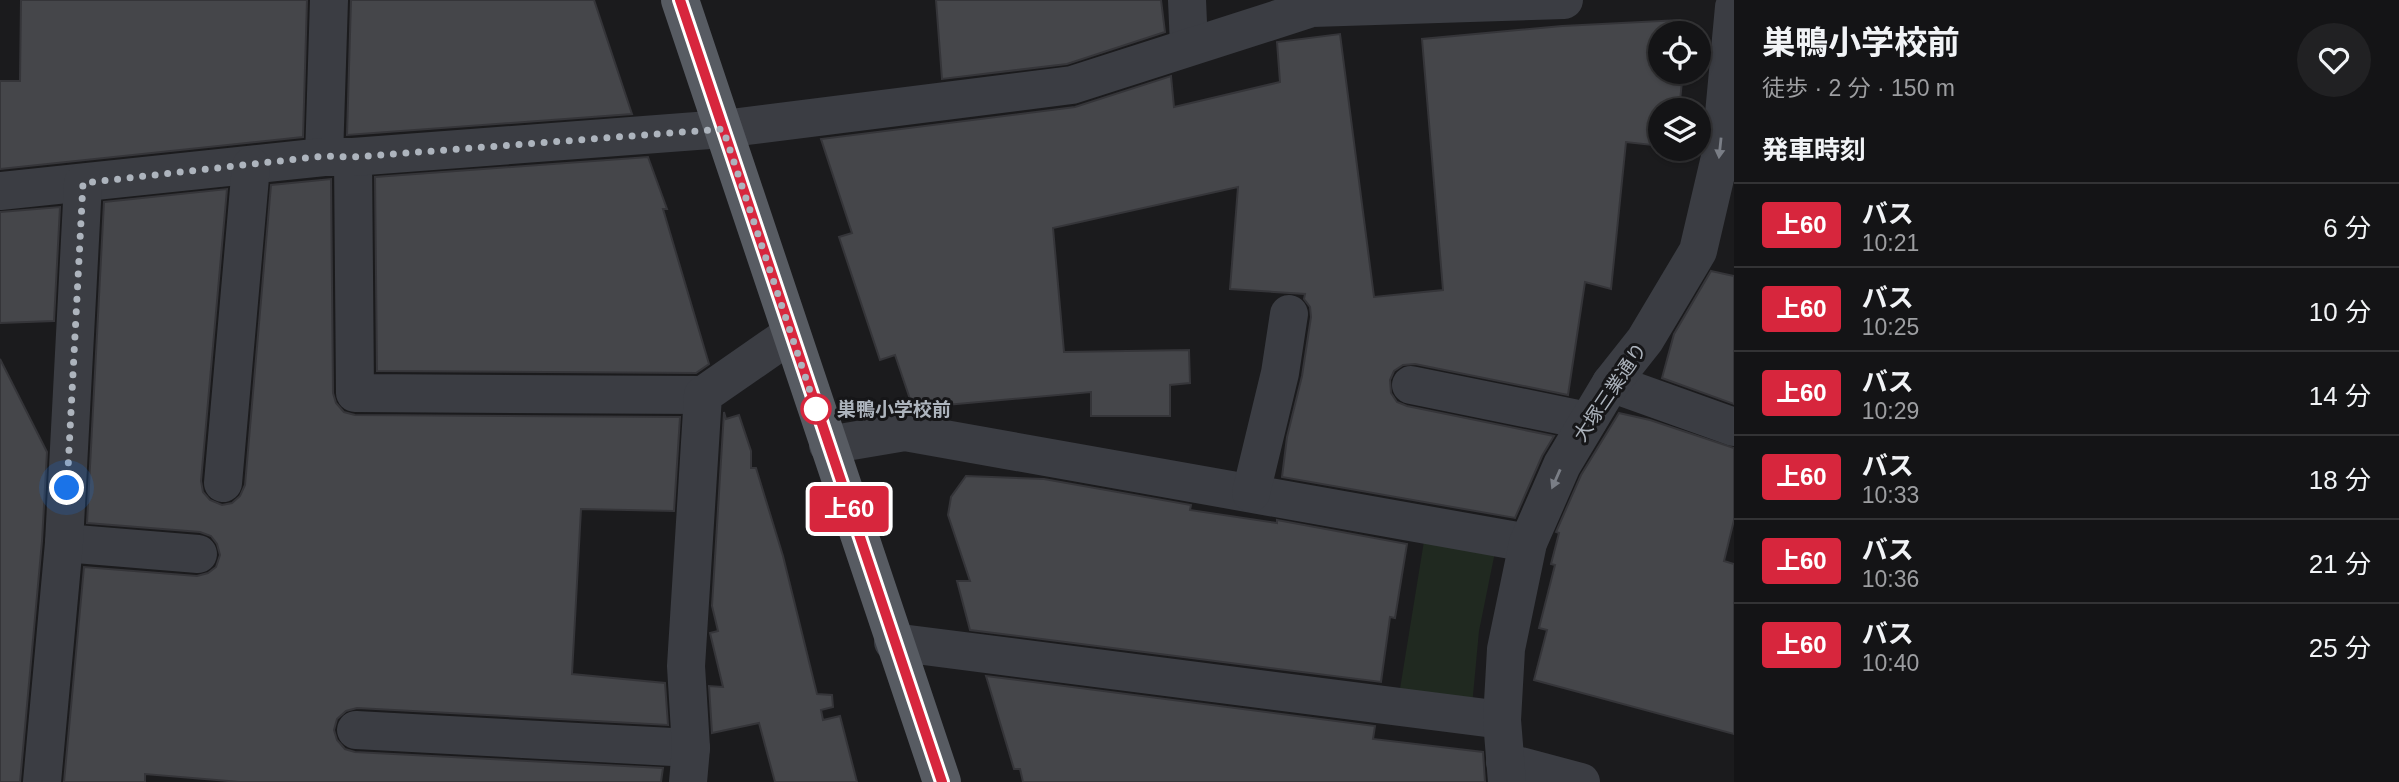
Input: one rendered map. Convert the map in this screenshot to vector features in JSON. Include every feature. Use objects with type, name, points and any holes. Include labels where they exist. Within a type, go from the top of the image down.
[{"type":"main road","points":[[680,0],[942,782]]},
{"type":"street","points":[[329,0],[355,393],[703,395],[791,334]]},
{"type":"street","points":[[1187,0],[1189,46]]},
{"type":"street","points":[[0,191],[339,157],[723,129],[1072,85],[1312,8],[1564,0]]},
{"type":"street","name":"大塚三業通り","points":[[1506,772],[1502,720],[1506,649],[1528,543],[1562,465],[1611,383],[1645,340],[1698,251],[1720,157],[1734,7]]},
{"type":"street","points":[[223,484],[251,166]]},
{"type":"street","points":[[42,782],[64,543],[83,183]]},
{"type":"street","points":[[1251,493],[1280,373],[1289,314]]},
{"type":"street","points":[[1611,383],[1734,427]]},
{"type":"street","points":[[1411,385],[1588,421]]},
{"type":"street","points":[[356,730],[689,765],[686,666],[703,395]]},
{"type":"street","points":[[828,444],[905,432],[1528,543]]},
{"type":"street","points":[[64,543],[198,554]]},
{"type":"street","points":[[893,642],[1502,720]]},
{"type":"street","points":[[1506,772],[1581,782]]},
{"type":"shaded area","points":[[1424,541],[1495,552],[1479,631],[1472,706],[1399,695]]},
{"type":"building","points":[[21,0],[307,0],[303,137],[0,169],[0,81],[20,81]]},
{"type":"building","points":[[351,0],[594,0],[632,114],[347,135]]},
{"type":"building","points":[[936,0],[1161,0],[1165,32],[1067,64],[942,79]]},
{"type":"building","points":[[1648,22],[1648,84],[1682,84],[1680,98],[1648,98],[1648,145],[1626,142],[1611,289],[1585,282],[1568,395],[1415,364],[1403,365],[1394,371],[1390,380],[1391,393],[1397,402],[1407,406],[1554,436],[1542,456],[1515,518],[1282,477],[1287,437],[1302,376],[1311,317],[1310,307],[1304,299],[1305,294],[1230,289],[1238,187],[1053,228],[1064,352],[1189,350],[1190,383],[1170,385],[1170,416],[1091,416],[1091,392],[913,408],[895,355],[880,360],[839,237],[852,233],[821,139],[1075,107],[1171,76],[1174,107],[1280,82],[1277,42],[1340,34],[1374,297],[1443,290],[1422,39],[1562,26]]},
{"type":"building","points":[[648,157],[667,209],[663,209],[709,364],[696,373],[377,371],[375,177]]},
{"type":"building","points":[[331,179],[333,393],[336,403],[344,412],[355,415],[680,417],[674,511],[581,509],[572,674],[665,683],[668,725],[357,708],[346,711],[337,719],[334,730],[337,740],[345,749],[355,752],[663,768],[661,782],[240,782],[145,774],[145,782],[64,782],[84,567],[197,576],[216,567],[220,555],[211,536],[200,532],[87,523],[104,202],[227,189],[201,481],[203,492],[210,500],[222,505],[232,503],[240,496],[245,485],[271,185]]},
{"type":"building","points":[[60,207],[54,321],[0,323],[0,212]]},
{"type":"building","points":[[1711,271],[1734,276],[1734,404],[1662,378],[1674,334]]},
{"type":"building","points":[[0,359],[47,452],[42,541],[20,782],[0,782]]},
{"type":"building","points":[[724,412],[726,419],[739,415],[751,451],[751,468],[756,468],[783,556],[817,694],[832,695],[833,707],[821,710],[823,720],[840,716],[857,782],[775,782],[759,723],[712,733],[709,686],[723,687],[710,633],[718,631],[712,606]]},
{"type":"building","points":[[1619,413],[1650,420],[1734,448],[1734,520],[1724,561],[1734,564],[1734,734],[1534,680],[1547,630],[1539,628],[1555,565],[1551,564],[1559,533],[1556,532],[1581,475]]},
{"type":"building","points":[[966,476],[1044,479],[1191,505],[1190,510],[1277,523],[1277,520],[1407,544],[1395,618],[1390,617],[1381,682],[970,630],[957,581],[970,581],[948,515],[951,497]]},
{"type":"building","points":[[986,676],[1375,726],[1373,739],[1483,752],[1485,782],[1023,782],[1020,769],[1014,769]]},
{"type":"bus line","name":"上60","points":[[680,0],[942,782]]},
{"type":"place","name":"巣鴨小学校前","points":[[816,409]]},
{"type":"route","points":[[67,488],[83,183],[324,156],[354,157],[723,129],[816,409]]}]
